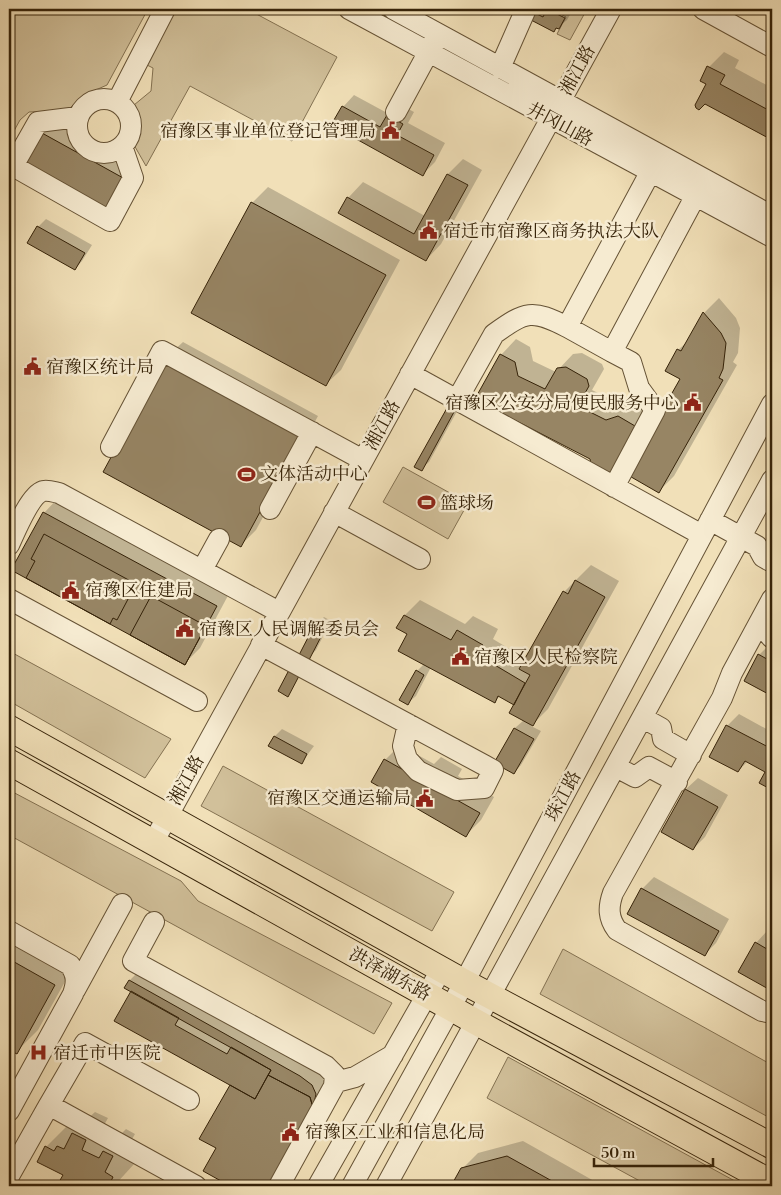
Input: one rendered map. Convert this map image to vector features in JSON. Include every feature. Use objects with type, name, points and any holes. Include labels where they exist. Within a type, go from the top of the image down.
[{"type":"main road","name":"洪泽湖东路","points":[[9,728],[441,970],[772,1146]]},
{"type":"main road","name":"洪泽湖东路","points":[[9,762],[154,841],[476,1022],[772,1183]]},
{"type":"street","points":[[117,102],[165,9]]},
{"type":"street","name":"井冈山路","points":[[349,9],[428,52],[555,110],[703,190],[772,237]]},
{"type":"street","name":"井冈山路","points":[[393,9],[495,66],[555,110]]},
{"type":"street","points":[[495,66],[514,9]]},
{"type":"street","points":[[495,66],[526,9]]},
{"type":"street","name":"湘江路","points":[[154,841],[166,816],[611,9]]},
{"type":"street","points":[[703,9],[772,47]]},
{"type":"street","points":[[396,112],[438,34]]},
{"type":"street","points":[[98,99],[117,102],[129,114],[132,123],[128,140],[122,146],[106,153],[90,149],[78,136],[78,117],[82,109],[98,99]]},
{"type":"street","points":[[78,117],[38,122],[13,166],[110,221],[133,178],[122,146]]},
{"type":"street","points":[[567,328],[655,164]]},
{"type":"street","points":[[703,190],[772,209]]},
{"type":"street","points":[[703,190],[772,248]]},
{"type":"street","points":[[612,352],[703,190]]},
{"type":"street","name":"井冈山路","points":[[703,190],[772,216]]},
{"type":"street","points":[[457,400],[494,334],[522,317],[537,314],[632,362],[639,388],[655,410],[614,487]]},
{"type":"street","points":[[111,447],[162,351],[363,460]]},
{"type":"street","points":[[410,374],[614,487],[706,528],[741,537],[757,546],[763,557],[772,562]]},
{"type":"street","name":"珠江路","points":[[352,1186],[451,1008],[772,404]]},
{"type":"street","points":[[270,509],[312,432]]},
{"type":"street","name":"珠江路","points":[[386,1186],[772,480]]},
{"type":"street","points":[[9,545],[33,498],[42,492],[50,490],[59,493],[279,612]]},
{"type":"street","points":[[334,512],[420,559]]},
{"type":"street","points":[[202,570],[219,539]]},
{"type":"street","points":[[9,599],[197,701]]},
{"type":"street","points":[[772,599],[765,631],[691,755],[613,893],[609,911],[610,921],[617,930],[762,1011],[772,1014]]},
{"type":"street","points":[[261,645],[408,724]]},
{"type":"street","points":[[643,718],[661,728],[663,739],[691,755]]},
{"type":"street","points":[[616,767],[635,777],[649,767],[677,782]]},
{"type":"street","points":[[9,1110],[122,904]]},
{"type":"street","points":[[154,922],[133,961],[326,1066],[335,1076],[336,1082],[279,1186]]},
{"type":"street","points":[[9,931],[70,965],[76,973],[77,984],[73,994]]},
{"type":"street","points":[[318,1186],[395,1054],[441,970]]},
{"type":"street","points":[[9,1176],[85,1043],[189,1100]]},
{"type":"street","points":[[336,1082],[355,1077],[395,1054]]},
{"type":"street","points":[[49,1105],[196,1186]]},
{"type":"shaded area","points":[[9,9],[148,9],[107,85],[82,96],[70,108],[29,112],[20,120],[9,140]]},
{"type":"shaded area","points":[[175,9],[247,9],[337,57],[292,141],[190,86],[146,166],[134,145],[138,132],[134,105],[151,91],[153,68],[147,65]]},
{"type":"shaded area","points":[[551,9],[587,9],[570,40],[557,34],[566,17]]},
{"type":"shaded area","name":"篮球场","points":[[403,467],[468,503],[448,539],[383,502]]},
{"type":"shaded area","points":[[9,651],[171,739],[145,778],[9,701]]},
{"type":"shaded area","points":[[223,766],[454,892],[432,931],[201,806]]},
{"type":"shaded area","points":[[9,790],[181,881],[198,901],[392,1003],[374,1034],[9,835]]},
{"type":"shaded area","points":[[563,949],[772,1065],[772,1119],[540,994]]},
{"type":"shaded area","points":[[508,1057],[744,1186],[649,1186],[487,1098]]},
{"type":"building","points":[[547,9],[565,18],[559,29],[556,28],[554,32],[531,20],[535,13],[543,17]]},
{"type":"building","points":[[707,66],[725,75],[720,84],[772,112],[772,140],[705,104],[699,110],[696,108],[695,105],[706,84],[700,81]]},
{"type":"building","points":[[342,106],[380,127],[387,115],[403,124],[397,135],[434,155],[423,176],[331,125]]},
{"type":"building","points":[[42,133],[125,179],[106,212],[24,166]]},
{"type":"building","points":[[447,174],[468,185],[426,261],[338,213],[347,197],[414,234]]},
{"type":"building","points":[[251,202],[386,275],[326,386],[191,313]]},
{"type":"building","points":[[37,226],[85,253],[75,270],[27,243]]},
{"type":"building","points":[[703,312],[721,333],[726,343],[723,369],[719,378],[723,380],[659,493],[626,474],[680,379],[665,371],[677,349],[681,351]]},
{"type":"building","points":[[500,354],[515,362],[518,376],[545,389],[557,368],[566,367],[587,379],[589,386],[578,406],[606,420],[618,416],[635,426],[610,474],[592,470],[590,459],[501,413],[492,414],[477,405],[476,397]]},
{"type":"building","points":[[166,356],[304,431],[241,547],[103,472]]},
{"type":"building","points":[[447,408],[454,412],[422,471],[414,467]]},
{"type":"building","points":[[43,512],[217,606],[185,665],[11,570]]},
{"type":"building","points":[[44,534],[136,584],[117,620],[113,618],[110,624],[26,578],[35,561],[31,559]]},
{"type":"building","points":[[575,580],[605,597],[533,726],[509,713],[530,675],[519,669],[563,591],[568,594]]},
{"type":"building","points":[[151,596],[206,626],[185,665],[130,635]]},
{"type":"building","points":[[404,615],[451,640],[457,630],[483,645],[478,655],[525,683],[514,705],[498,696],[495,703],[398,651],[407,634],[396,628]]},
{"type":"building","points":[[315,624],[325,629],[309,660],[299,655]]},
{"type":"building","points":[[758,654],[772,662],[772,696],[744,681]]},
{"type":"building","points":[[289,670],[299,676],[288,697],[278,691]]},
{"type":"building","points":[[416,670],[424,675],[408,705],[399,700]]},
{"type":"building","points":[[726,725],[772,749],[772,790],[759,783],[765,772],[745,761],[738,772],[709,757]]},
{"type":"building","points":[[514,728],[534,739],[514,774],[494,763]]},
{"type":"building","points":[[274,736],[307,754],[302,764],[268,746]]},
{"type":"building","points":[[384,759],[480,813],[466,837],[371,782]]},
{"type":"building","points":[[685,789],[718,807],[693,850],[661,832]]},
{"type":"building","points":[[641,888],[719,931],[705,956],[627,914]]},
{"type":"building","points":[[755,942],[772,952],[772,991],[738,972]]},
{"type":"building","points":[[9,959],[55,985],[17,1054],[9,1050]]},
{"type":"building","points":[[129,980],[300,1076],[312,1085],[316,1094],[313,1108],[310,1097],[268,1075],[271,1070],[124,988]]},
{"type":"building","points":[[131,991],[179,1018],[175,1025],[227,1054],[231,1047],[271,1070],[255,1099],[114,1021]]},
{"type":"building","points":[[268,1075],[310,1097],[313,1108],[271,1186],[230,1186],[203,1171],[216,1148],[199,1139],[230,1085],[255,1099]]},
{"type":"building","points":[[72,1133],[86,1140],[82,1150],[99,1158],[103,1151],[113,1156],[105,1172],[113,1177],[110,1183],[113,1186],[90,1186],[83,1183],[81,1186],[67,1186],[59,1182],[63,1175],[37,1162],[45,1146],[54,1151],[57,1146],[64,1149]]},
{"type":"building","points":[[507,1156],[561,1186],[451,1186],[461,1168]]},
{"type":"place","name":"宿豫区事业单位登记管理局","points":[[390,131]]},
{"type":"place","name":"宿迁市宿豫区商务执法大队","points":[[429,231]]},
{"type":"place","name":"宿豫区统计局","points":[[32,367]]},
{"type":"place","name":"宿豫区公安分局便民服务中心","points":[[693,403]]},
{"type":"place","name":"文体活动中心","points":[[246,474]]},
{"type":"place","name":"篮球场","points":[[426,503]]},
{"type":"place","name":"宿豫区住建局","points":[[71,590]]},
{"type":"place","name":"宿豫区人民调解委员会","points":[[185,629]]},
{"type":"place","name":"宿豫区人民检察院","points":[[460,657]]},
{"type":"place","name":"宿豫区交通运输局","points":[[425,798]]},
{"type":"place","name":"宿迁市中医院","points":[[39,1053]]},
{"type":"place","name":"宿豫区工业和信息化局","points":[[291,1132]]}]
